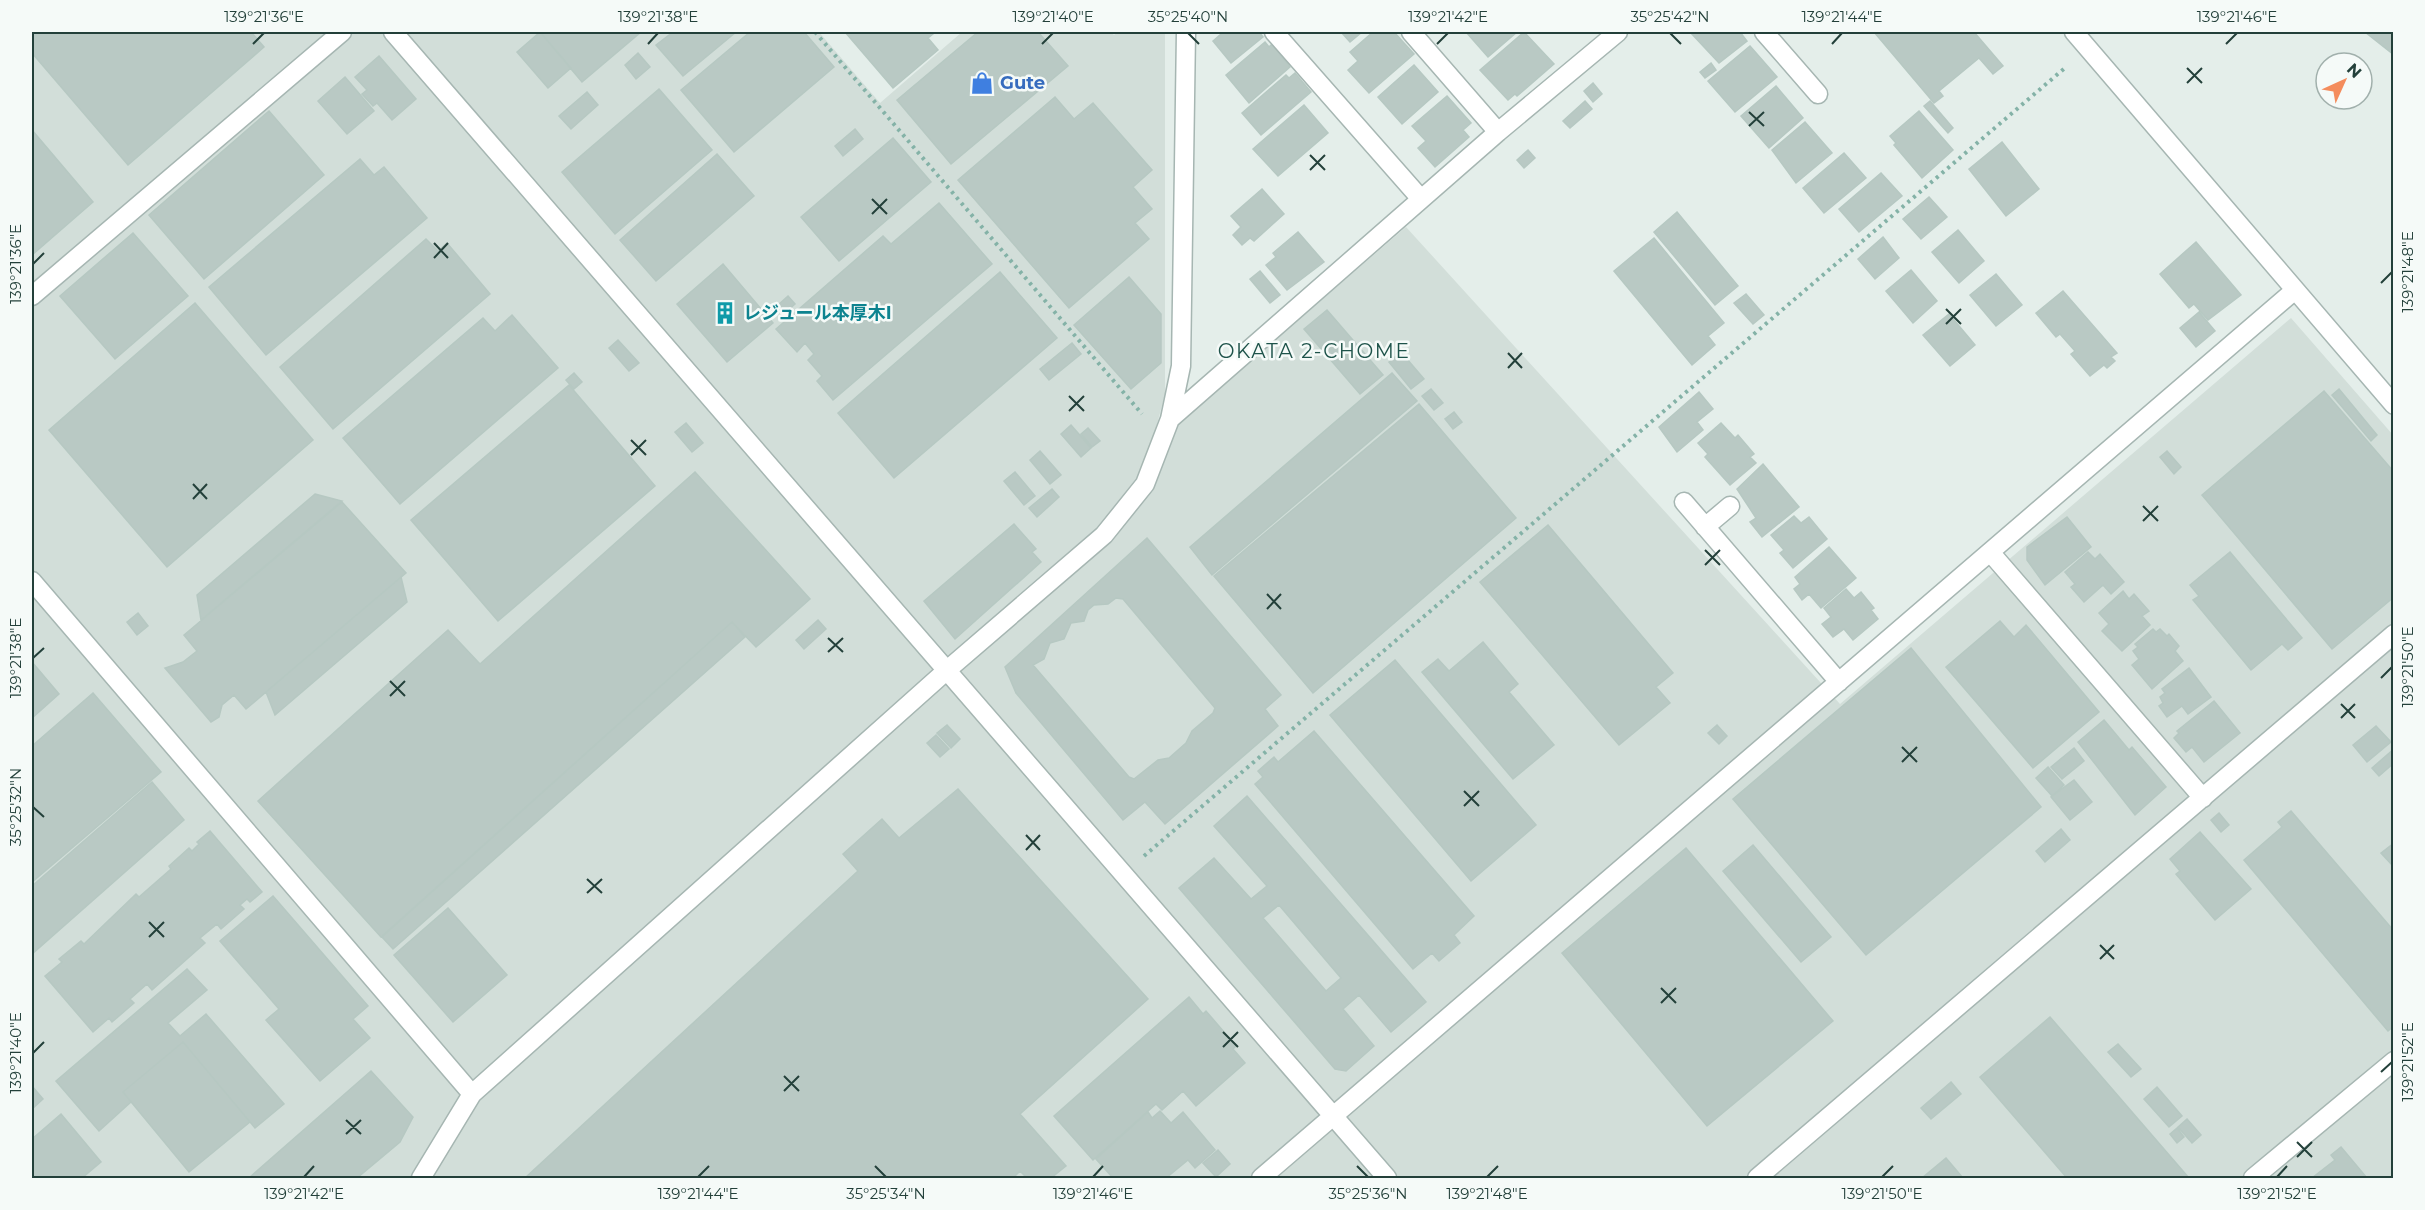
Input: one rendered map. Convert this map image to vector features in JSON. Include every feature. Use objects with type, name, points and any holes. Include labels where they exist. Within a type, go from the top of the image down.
[{"type":"street","points":[[32,296],[342,32]]},
{"type":"street","points":[[393,32],[1387,1179]]},
{"type":"street","points":[[421,1179],[472,1094],[946,671],[1104,535],[1144,484],[1170,419],[1181,366],[1186,32]]},
{"type":"street","points":[[1274,32],[1420,200]]},
{"type":"street","points":[[1411,32],[1498,132]]},
{"type":"street","points":[[1170,419],[1498,132],[1618,32]]},
{"type":"street","points":[[1764,32],[1818,94]]},
{"type":"street","points":[[2074,32],[2394,405]]},
{"type":"street","points":[[1261,1179],[2295,290]]},
{"type":"street","points":[[1684,502],[1839,682]]},
{"type":"street","points":[[1705,526],[1730,506]]},
{"type":"street","points":[[1990,552],[2203,798]]},
{"type":"street","points":[[32,581],[472,1094]]},
{"type":"street","points":[[1757,1179],[2394,634]]},
{"type":"street","points":[[2257,1177],[2394,1061]]},
{"type":"path","points":[[815,32],[1162,437]]},
{"type":"path","points":[[1123,874],[2088,48]]},
{"type":"shaded area","points":[[32,32],[819,32],[880,103],[962,32],[1110,32],[1114,35],[1118,32],[1165,32],[1165,394],[1151,447],[1406,227],[1840,704],[2291,318],[2393,435],[2393,1178],[32,1178]]},
{"type":"building","points":[[32,32],[251,32],[264,47],[128,165],[32,53]]},
{"type":"building","points":[[540,32],[641,32],[582,82]]},
{"type":"building","points":[[540,32],[571,68],[548,88],[517,52]]},
{"type":"building","points":[[673,32],[736,32],[683,76],[656,45]]},
{"type":"building","points":[[750,32],[804,32],[834,67],[734,152],[681,90]]},
{"type":"building","points":[[845,32],[931,32],[933,34],[928,38],[938,50],[893,88]]},
{"type":"building","name":"Gute","points":[[978,32],[1038,32],[1068,66],[951,164],[897,100]]},
{"type":"building","points":[[1219,32],[1259,32],[1263,37],[1231,63],[1213,41],[1221,34]]},
{"type":"building","points":[[1341,32],[1362,32],[1350,42]]},
{"type":"building","points":[[1373,32],[1394,32],[1414,54],[1369,93],[1348,70],[1358,61],[1350,52]]},
{"type":"building","points":[[1466,32],[1517,32],[1488,57]]},
{"type":"building","points":[[1524,32],[1554,64],[1517,96],[1515,94],[1508,100],[1480,70]]},
{"type":"building","points":[[1690,32],[1740,32],[1747,41],[1719,63]]},
{"type":"building","points":[[1874,32],[1974,32],[2003,66],[1993,74],[1979,58],[1939,91],[1943,96],[1934,103]]},
{"type":"building","points":[[2365,32],[2394,32],[2394,55]]},
{"type":"building","points":[[1265,42],[1269,47],[1272,44],[1290,67],[1249,103],[1226,75]]},
{"type":"building","points":[[1750,46],[1777,77],[1735,112],[1708,81]]},
{"type":"building","points":[[638,53],[650,67],[636,79],[625,65]]},
{"type":"building","points":[[379,56],[416,99],[392,120],[377,103],[373,106],[362,94],[367,90],[355,77]]},
{"type":"building","points":[[1711,63],[1716,70],[1705,78],[1700,72]]},
{"type":"building","points":[[1414,65],[1438,92],[1402,124],[1378,97]]},
{"type":"building","points":[[1295,73],[1311,92],[1261,135],[1242,113],[1286,75],[1289,78]]},
{"type":"building","points":[[345,77],[374,111],[347,134],[318,101]]},
{"type":"building","points":[[1593,83],[1602,94],[1593,102],[1584,91]]},
{"type":"building","points":[[1776,86],[1803,118],[1769,148],[1741,116]]},
{"type":"building","points":[[659,89],[712,150],[615,234],[562,172]]},
{"type":"building","points":[[587,92],[598,105],[571,129],[559,116]]},
{"type":"building","points":[[1447,96],[1471,123],[1463,130],[1469,137],[1435,167],[1418,148],[1426,141],[1412,126]]},
{"type":"building","points":[[1055,97],[1074,119],[1093,103],[1152,170],[1133,187],[1152,209],[1135,223],[1149,239],[1069,308],[958,180]]},
{"type":"building","points":[[1585,101],[1592,109],[1570,128],[1563,121]]},
{"type":"building","points":[[1930,101],[1953,128],[1948,133],[1924,106]]},
{"type":"building","points":[[1304,105],[1328,133],[1278,176],[1253,149]]},
{"type":"building","points":[[269,111],[324,175],[204,279],[149,215]]},
{"type":"building","points":[[1919,111],[1953,150],[1922,178],[1894,145],[1896,143],[1890,136]]},
{"type":"building","points":[[1805,122],[1832,153],[1796,183],[1772,150]]},
{"type":"building","points":[[855,129],[863,139],[843,156],[835,146]]},
{"type":"building","points":[[32,130],[93,202],[32,255]]},
{"type":"building","points":[[893,138],[931,182],[839,261],[801,217]]},
{"type":"building","points":[[2002,142],[2039,189],[2006,216],[1969,169]]},
{"type":"building","points":[[1528,150],[1535,158],[1524,168],[1517,160]]},
{"type":"building","points":[[1844,153],[1866,178],[1824,213],[1803,188]]},
{"type":"building","points":[[717,154],[754,196],[656,281],[620,240]]},
{"type":"building","points":[[360,159],[374,175],[384,167],[427,218],[266,355],[209,287]]},
{"type":"building","points":[[1881,173],[1902,196],[1859,232],[1839,209]]},
{"type":"building","points":[[1262,189],[1284,214],[1254,241],[1250,238],[1242,245],[1233,235],[1241,227],[1231,216]]},
{"type":"building","points":[[1929,197],[1947,217],[1921,239],[1903,219]]},
{"type":"building","points":[[939,203],[992,264],[833,400],[817,381],[822,376],[808,360],[814,354],[805,343],[797,352],[776,329],[883,236],[891,244]]},
{"type":"building","points":[[1677,212],[1738,286],[1715,305],[1654,232]]},
{"type":"building","points":[[1958,230],[1984,261],[1959,283],[1932,252]]},
{"type":"building","points":[[1298,232],[1324,262],[1287,290],[1266,265],[1276,257],[1273,253]]},
{"type":"building","points":[[133,233],[188,296],[115,359],[60,296]]},
{"type":"building","points":[[1883,237],[1899,258],[1875,279],[1858,259]]},
{"type":"building","points":[[1654,238],[1724,323],[1708,336],[1715,345],[1692,365],[1614,271]]},
{"type":"building","points":[[426,239],[438,251],[447,243],[490,294],[333,429],[280,367]]},
{"type":"building","points":[[2196,242],[2241,295],[2208,320],[2194,304],[2189,308],[2160,274]]},
{"type":"building","name":"レジュール本厚木I","points":[[723,264],[773,323],[727,362],[677,304]]},
{"type":"building","points":[[1911,270],[1937,301],[1913,323],[1886,291]]},
{"type":"building","points":[[1260,271],[1280,295],[1270,303],[1250,279]]},
{"type":"building","points":[[1000,272],[1057,338],[894,478],[838,413]]},
{"type":"building","points":[[1996,274],[2022,305],[1996,326],[1970,295]]},
{"type":"building","points":[[1129,277],[1161,314],[1161,363],[1131,389],[1074,325]]},
{"type":"building","points":[[2063,291],[2117,353],[2111,357],[2115,361],[2107,368],[2104,365],[2090,376],[2071,354],[2075,351],[2060,334],[2056,337],[2036,313]]},
{"type":"building","points":[[1746,294],[1764,315],[1753,324],[1734,303]]},
{"type":"building","points":[[788,296],[795,304],[785,313],[778,305]]},
{"type":"building","points":[[195,303],[313,440],[167,567],[49,430]]},
{"type":"building","points":[[1327,310],[1383,375],[1360,394],[1304,329]]},
{"type":"building","points":[[2199,312],[2215,331],[2196,347],[2180,328]]},
{"type":"building","points":[[1949,314],[1975,345],[1950,366],[1923,335]]},
{"type":"building","points":[[512,315],[558,368],[400,504],[343,438],[483,318],[495,331]]},
{"type":"building","points":[[618,340],[639,363],[629,371],[609,348]]},
{"type":"building","points":[[1072,343],[1081,354],[1049,380],[1040,369]]},
{"type":"building","points":[[1401,352],[1424,379],[1411,389],[1389,362]]},
{"type":"building","points":[[574,373],[582,382],[574,389],[566,380]]},
{"type":"building","points":[[1392,373],[1417,401],[1212,575],[1190,547]]},
{"type":"building","points":[[569,385],[655,486],[498,621],[411,520]]},
{"type":"building","points":[[1431,389],[1443,403],[1434,410],[1422,396]]},
{"type":"building","points":[[2339,389],[2377,435],[2371,441],[2332,395]]},
{"type":"building","points":[[2324,391],[2394,472],[2394,597],[2332,649],[2202,495]]},
{"type":"building","points":[[1699,392],[1713,409],[1697,422],[1703,430],[1677,452],[1659,427]]},
{"type":"building","points":[[1419,404],[1516,518],[1313,693],[1214,576]]},
{"type":"building","points":[[1454,412],[1462,422],[1453,429],[1445,419]]},
{"type":"building","points":[[686,423],[703,443],[692,452],[675,432]]},
{"type":"building","points":[[1721,423],[1735,438],[1738,435],[1754,454],[1750,457],[1756,463],[1730,485],[1705,457],[1708,454],[1698,443]]},
{"type":"building","points":[[1071,425],[1091,448],[1081,457],[1061,434]]},
{"type":"building","points":[[1088,428],[1100,441],[1092,447],[1081,434]]},
{"type":"building","points":[[1040,451],[1061,475],[1050,484],[1030,460]]},
{"type":"building","points":[[2167,451],[2181,467],[2174,474],[2160,457]]},
{"type":"building","points":[[1763,464],[1799,507],[1762,537],[1750,522],[1756,518],[1737,489]]},
{"type":"building","points":[[695,472],[810,599],[756,647],[732,622],[381,937],[258,801],[448,630],[480,664]]},
{"type":"building","points":[[1015,472],[1035,496],[1024,505],[1004,481]]},
{"type":"building","points":[[1052,489],[1059,497],[1037,517],[1029,508]]},
{"type":"building","points":[[315,494],[342,501],[201,620],[197,595]]},
{"type":"building","points":[[342,502],[406,573],[246,709],[234,695],[222,705],[219,717],[211,722],[165,668],[183,662],[197,651],[184,635]]},
{"type":"building","points":[[1794,516],[1801,523],[1809,517],[1827,539],[1793,568],[1780,553],[1784,550],[1771,535]]},
{"type":"building","points":[[2067,517],[2091,547],[2045,585],[2027,560],[2027,547]]},
{"type":"building","points":[[1014,524],[1036,549],[1032,552],[1041,562],[955,639],[924,601]]},
{"type":"building","points":[[1548,525],[1673,673],[1656,687],[1670,703],[1619,745],[1480,582]]},
{"type":"building","points":[[1147,538],[1281,695],[1265,709],[1278,726],[1165,824],[1145,802],[1123,820],[1016,693],[1005,667]],"holes":[[[1116,598],[1123,599],[1215,708],[1213,713],[1192,731],[1186,743],[1169,758],[1158,760],[1134,779],[1129,777],[1033,665],[1044,659],[1050,643],[1064,639],[1071,623],[1084,621],[1088,610],[1094,605],[1108,604]]]},
{"type":"building","points":[[1829,547],[1856,578],[1821,608],[1809,594],[1802,600],[1794,589],[1800,584],[1795,577]]},
{"type":"building","points":[[2088,552],[2095,559],[2100,554],[2124,582],[2111,594],[2103,585],[2084,602],[2071,587],[2075,584],[2065,572]]},
{"type":"building","points":[[2230,552],[2302,638],[2288,650],[2282,644],[2251,670],[2193,600],[2199,596],[2190,585]]},
{"type":"building","points":[[401,577],[407,602],[275,715],[266,692]]},
{"type":"building","points":[[1846,589],[1854,598],[1861,592],[1874,608],[1871,610],[1878,619],[1853,640],[1844,629],[1833,637],[1822,624],[1831,617],[1824,608]]},
{"type":"building","points":[[2123,591],[2129,599],[2134,594],[2149,611],[2142,616],[2150,625],[2122,651],[2102,631],[2109,624],[2099,613]]},
{"type":"building","points":[[138,613],[148,626],[137,635],[127,622]]},
{"type":"building","points":[[818,620],[826,629],[804,649],[796,640]]},
{"type":"building","points":[[2000,621],[2014,637],[2026,625],[2099,712],[2033,768],[1946,667]]},
{"type":"building","points":[[732,622],[745,637],[393,949],[382,937]]},
{"type":"building","points":[[2153,629],[2156,632],[2160,629],[2167,636],[2169,634],[2179,646],[2175,651],[2183,661],[2152,689],[2132,665],[2139,659],[2133,651],[2138,647],[2135,644]]},
{"type":"building","points":[[1483,642],[1518,684],[1509,692],[1554,745],[1513,779],[1422,672],[1438,659],[1449,671]]},
{"type":"building","points":[[1911,648],[2041,807],[1866,955],[1733,799]]},
{"type":"building","points":[[1395,660],[1536,825],[1471,881],[1330,715]]},
{"type":"building","points":[[32,662],[59,694],[32,718]]},
{"type":"building","points":[[2189,668],[2211,697],[2188,714],[2182,706],[2167,717],[2159,706],[2163,703],[2160,697],[2165,693],[2162,689]]},
{"type":"building","points":[[93,693],[161,772],[32,882],[32,746]]},
{"type":"building","points":[[2214,701],[2240,733],[2204,762],[2192,747],[2186,752],[2174,738],[2179,733],[2177,731]]},
{"type":"building","points":[[2104,720],[2129,750],[2132,747],[2166,787],[2135,815],[2078,742]]},
{"type":"building","points":[[947,725],[960,739],[951,748],[937,733]]},
{"type":"building","points":[[1717,725],[1727,736],[1719,744],[1708,733]]},
{"type":"building","points":[[2376,726],[2391,742],[2367,762],[2353,745]]},
{"type":"building","points":[[1314,731],[1474,916],[1454,935],[1460,943],[1439,961],[1432,953],[1413,969],[1255,784],[1263,777],[1258,771],[1274,757],[1278,762]]},
{"type":"building","points":[[936,735],[949,749],[940,757],[927,743]]},
{"type":"building","points":[[2074,748],[2084,761],[2062,779],[2051,767]]},
{"type":"building","points":[[2394,749],[2394,763],[2379,776],[2372,768]]},
{"type":"building","points":[[2048,767],[2064,785],[2052,796],[2036,778]]},
{"type":"building","points":[[2074,780],[2092,802],[2070,820],[2051,797]]},
{"type":"building","points":[[152,782],[184,820],[32,954],[32,886]]},
{"type":"building","points":[[958,789],[1148,999],[1020,1114],[1066,1166],[1051,1178],[1027,1178],[1020,1171],[1013,1178],[525,1178],[858,871],[843,854],[882,819],[899,838]]},
{"type":"building","points":[[1247,796],[1426,1002],[1391,1032],[1359,995],[1343,1009],[1374,1046],[1346,1071],[1335,1069],[1179,888],[1214,858],[1251,899],[1267,886],[1214,826]],"holes":[[[1279,905],[1341,978],[1326,991],[1263,918]]]},
{"type":"building","points":[[2291,811],[2394,931],[2394,1026],[2388,1031],[2244,860],[2282,827],[2278,822]]},
{"type":"building","points":[[2219,813],[2229,825],[2221,832],[2211,820]]},
{"type":"building","points":[[2061,829],[2070,840],[2045,862],[2036,851]]},
{"type":"building","points":[[210,831],[262,892],[250,902],[247,899],[240,905],[244,909],[221,929],[217,924],[200,938],[205,943],[152,990],[147,984],[130,999],[134,1003],[112,1022],[109,1018],[93,1032],[45,976],[62,962],[59,959],[81,941],[84,944],[136,894],[139,897],[171,869],[169,866],[189,848],[192,851],[199,844],[197,842]]},
{"type":"building","points":[[2200,832],[2251,889],[2215,920],[2176,874],[2180,871],[2170,859]]},
{"type":"building","points":[[2394,843],[2394,867],[2381,853]]},
{"type":"building","points":[[1753,845],[1831,937],[1801,962],[1723,871]]},
{"type":"building","points":[[1686,848],[1833,1021],[1707,1126],[1562,953]]},
{"type":"building","points":[[273,896],[368,1006],[353,1019],[370,1038],[320,1081],[266,1020],[279,1009],[220,941]]},
{"type":"building","points":[[448,908],[507,975],[453,1022],[394,955]]},
{"type":"building","points":[[187,969],[207,990],[168,1023],[180,1036],[206,1014],[284,1104],[255,1128],[183,1042],[123,1092],[131,1102],[99,1131],[56,1081]]},
{"type":"building","points":[[1189,997],[1203,1014],[1206,1011],[1236,1046],[1233,1049],[1245,1063],[1196,1106],[1183,1091],[1162,1110],[1156,1104],[1093,1160],[1054,1116]]},
{"type":"building","points":[[2050,1017],[2189,1178],[2067,1178],[1980,1077]]},
{"type":"building","points":[[183,1042],[250,1122],[189,1172],[123,1092]]},
{"type":"building","points":[[2118,1044],[2141,1069],[2131,1077],[2108,1052]]},
{"type":"building","points":[[371,1071],[413,1117],[400,1142],[357,1178],[249,1178]]},
{"type":"building","points":[[1951,1082],[1961,1094],[1931,1119],[1921,1108]]},
{"type":"building","points":[[32,1086],[43,1099],[32,1109]]},
{"type":"building","points":[[2157,1087],[2182,1116],[2169,1127],[2144,1099]]},
{"type":"building","points":[[1160,1111],[1171,1123],[1183,1112],[1215,1150],[1195,1168],[1188,1160],[1166,1178],[1113,1178],[1096,1159],[1148,1112],[1152,1118]]},
{"type":"building","points":[[61,1114],[101,1162],[82,1178],[32,1178],[32,1139]]},
{"type":"building","points":[[2187,1119],[2201,1135],[2192,1143],[2178,1127]]},
{"type":"building","points":[[2177,1128],[2184,1137],[2177,1143],[2170,1134]]},
{"type":"building","points":[[2341,1147],[2367,1178],[2312,1178],[2335,1160],[2331,1155]]},
{"type":"building","points":[[1218,1150],[1230,1164],[1216,1177],[1203,1163]]},
{"type":"building","points":[[1946,1158],[1963,1178],[1922,1178]]},
{"type":"place","name":"Gute","points":[[982,83]]},
{"type":"place","name":"レジュール本厚木I","points":[[725,313]]},
{"type":"district","name":"OKATA 2-CHOME","points":[[1314,351]]}]
